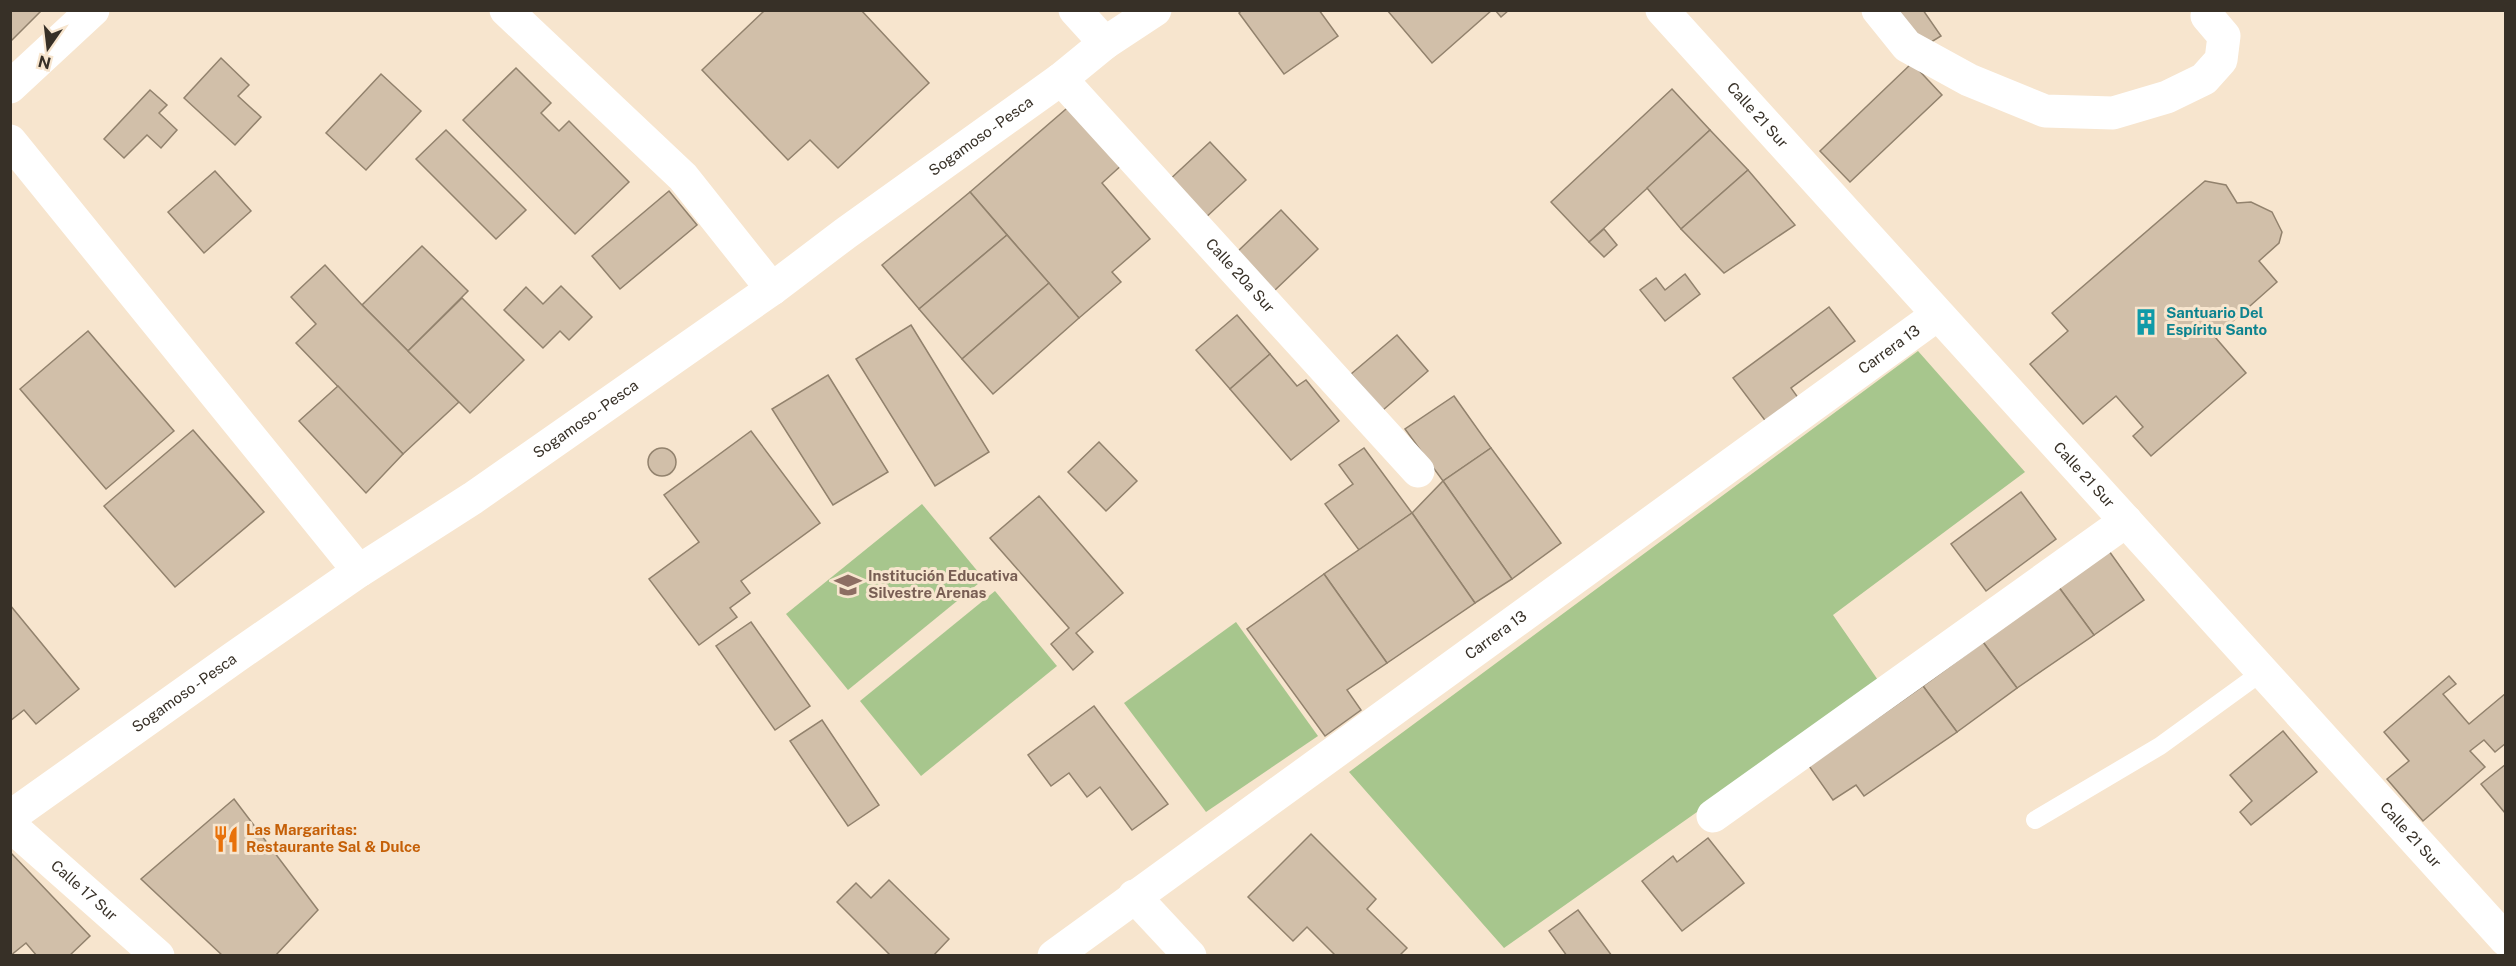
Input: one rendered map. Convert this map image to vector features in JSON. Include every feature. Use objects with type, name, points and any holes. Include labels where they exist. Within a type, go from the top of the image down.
[{"type":"street","points":[[10,87],[93,10]]},
{"type":"street","points":[[507,10],[682,177],[772,289]]},
{"type":"street","points":[[1075,10],[1105,43]]},
{"type":"street","name":"Sogamoso - Pesca","points":[[10,817],[359,571],[473,498],[772,289],[846,233],[1061,79],[1105,43],[1155,10]]},
{"type":"street","name":"Calle 21 Sur","points":[[1662,10],[2505,940]]},
{"type":"street","points":[[1878,10],[1907,46],[1969,80],[2045,111],[2113,113],[2167,97],[2204,79],[2221,60],[2224,36],[2207,16]]},
{"type":"street","name":"Calle 20a Sur","points":[[1061,79],[1418,471]]},
{"type":"street","points":[[10,141],[359,571]]},
{"type":"street","name":"Carrera 13","points":[[1054,956],[1937,315]]},
{"type":"street","points":[[1713,816],[2126,521]]},
{"type":"street","name":"Calle 17 Sur","points":[[10,825],[158,956]]},
{"type":"street","points":[[1134,896],[1190,956]]},
{"type":"lane","points":[[2035,820],[2160,746],[2262,672]]},
{"type":"green space","points":[[1918,351],[2025,472],[1833,615],[1880,683],[1504,948],[1349,772]]},
{"type":"green space","points":[[922,504],[984,579],[848,690],[786,614]]},
{"type":"green space","points":[[995,591],[1057,666],[921,776],[860,701]]},
{"type":"green space","points":[[1236,622],[1318,736],[1206,812],[1124,703]]},
{"type":"building","points":[[10,10],[42,10],[10,42]]},
{"type":"building","points":[[765,10],[861,10],[929,83],[838,168],[810,140],[788,160],[702,70]]},
{"type":"building","points":[[1242,10],[1319,10],[1338,36],[1284,74],[1239,13]]},
{"type":"building","points":[[1387,10],[1492,10],[1432,63]]},
{"type":"building","points":[[1495,10],[1509,10],[1501,17]]},
{"type":"building","points":[[1885,10],[1923,10],[1941,36],[1923,47]]},
{"type":"building","points":[[221,58],[249,85],[238,96],[261,117],[235,145],[184,98]]},
{"type":"building","points":[[1912,63],[1942,95],[1850,182],[1820,151]]},
{"type":"building","points":[[516,68],[551,103],[541,113],[559,131],[569,121],[629,182],[575,234],[463,120]]},
{"type":"building","points":[[381,74],[421,111],[366,170],[326,133]]},
{"type":"building","points":[[1672,89],[1710,130],[1589,242],[1551,202]]},
{"type":"building","points":[[150,90],[167,105],[159,113],[177,130],[161,148],[147,135],[124,158],[104,139]]},
{"type":"building","points":[[1073,103],[1124,163],[1102,183],[1150,239],[1112,272],[1121,282],[1079,318],[970,192]]},
{"type":"building","points":[[446,130],[526,210],[496,239],[416,159]]},
{"type":"building","points":[[1710,130],[1748,170],[1681,229],[1647,188]]},
{"type":"building","points":[[1210,142],[1246,180],[1202,221],[1166,183]]},
{"type":"building","points":[[1748,170],[1795,225],[1724,273],[1681,229]]},
{"type":"building","points":[[215,171],[251,211],[204,253],[168,212]]},
{"type":"building","name":"Santuario Del Espíritu Santo","points":[[2205,181],[2226,185],[2237,203],[2251,202],[2272,212],[2282,232],[2279,243],[2259,261],[2277,282],[2215,337],[2246,373],[2151,456],[2133,436],[2143,427],[2116,396],[2083,424],[2030,364],[2068,331],[2052,313]]},
{"type":"building","points":[[669,191],[697,225],[620,289],[592,256]]},
{"type":"building","points":[[970,192],[1007,235],[919,309],[882,265]]},
{"type":"building","points":[[1281,210],[1318,249],[1274,291],[1237,252]]},
{"type":"building","points":[[1604,229],[1617,245],[1604,257],[1589,242]]},
{"type":"building","points":[[1007,235],[1049,283],[962,359],[919,309]]},
{"type":"building","points":[[422,246],[468,291],[408,351],[362,305]]},
{"type":"building","points":[[325,265],[459,402],[403,454],[296,343],[316,324],[291,297]]},
{"type":"building","points":[[1685,274],[1700,294],[1665,321],[1640,290],[1656,278],[1665,290]]},
{"type":"building","points":[[1049,283],[1079,318],[993,394],[962,359]]},
{"type":"building","points":[[561,286],[592,317],[569,340],[560,331],[543,348],[504,310],[526,287],[543,304]]},
{"type":"building","points":[[462,298],[524,360],[470,413],[408,351]]},
{"type":"building","points":[[1829,307],[1855,341],[1791,388],[1799,399],[1767,423],[1733,378]]},
{"type":"building","points":[[1237,315],[1270,354],[1230,389],[1196,350]]},
{"type":"building","points":[[911,325],[989,452],[935,486],[856,359]]},
{"type":"building","points":[[88,331],[174,431],[106,489],[20,389]]},
{"type":"building","points":[[1397,335],[1428,371],[1383,410],[1351,374]]},
{"type":"building","points":[[1270,354],[1297,386],[1306,380],[1339,421],[1291,460],[1230,389]]},
{"type":"building","points":[[828,375],[888,472],[833,505],[772,409]]},
{"type":"building","points":[[338,386],[403,454],[366,493],[299,421]]},
{"type":"building","points":[[1454,396],[1491,448],[1443,481],[1405,429]]},
{"type":"building","points":[[193,430],[264,512],[175,587],[104,506]]},
{"type":"building","points":[[751,431],[820,523],[741,581],[750,593],[730,608],[737,617],[699,645],[649,579],[699,542],[664,495]]},
{"type":"building","points":[[1099,442],[1137,481],[1106,511],[1068,472]]},
{"type":"building","points":[[662,448],[672,452],[676,462],[672,472],[662,476],[652,472],[648,462],[652,452]]},
{"type":"building","points":[[1364,448],[1412,513],[1359,550],[1325,504],[1353,484],[1339,465]]},
{"type":"building","points":[[1491,448],[1561,543],[1512,579],[1443,481]]},
{"type":"building","points":[[1443,481],[1512,579],[1475,603],[1412,513]]},
{"type":"building","points":[[2021,492],[2056,539],[1986,591],[1951,544]]},
{"type":"building","points":[[1039,496],[1123,593],[1076,633],[1093,652],[1073,670],[1051,644],[1069,628],[990,538]]},
{"type":"building","points":[[1412,513],[1475,603],[1387,663],[1324,574]]},
{"type":"building","points":[[2109,551],[2144,600],[2094,635],[2058,586]]},
{"type":"building","points":[[1324,574],[1387,663],[1347,690],[1361,710],[1325,736],[1247,629]]},
{"type":"building","points":[[2058,586],[2094,635],[2017,688],[1983,642]]},
{"type":"building","points":[[10,605],[79,689],[36,724],[24,710],[10,721]]},
{"type":"building","points":[[751,622],[810,706],[775,730],[716,646]]},
{"type":"building","points":[[1983,642],[2017,688],[1957,732],[1923,686]]},
{"type":"building","points":[[2449,676],[2456,684],[2443,694],[2469,724],[2506,693],[2506,743],[2495,752],[2484,740],[2470,751],[2485,767],[2423,821],[2387,779],[2409,761],[2384,732]]},
{"type":"building","points":[[1923,686],[1957,732],[1864,796],[1856,785],[1833,800],[1809,766]]},
{"type":"building","points":[[1094,706],[1168,804],[1132,830],[1100,787],[1087,797],[1069,773],[1051,786],[1028,755]]},
{"type":"building","points":[[822,720],[879,805],[848,826],[790,741]]},
{"type":"building","points":[[2283,731],[2317,772],[2251,825],[2240,812],[2252,801],[2230,775]]},
{"type":"building","points":[[2506,764],[2506,813],[2505,813],[2481,784]]},
{"type":"building","name":"Las Margaritas: Restaurante Sal & Dulce","points":[[234,799],[318,910],[275,956],[223,956],[141,879]]},
{"type":"building","points":[[1311,834],[1376,899],[1367,909],[1407,948],[1399,956],[1336,956],[1307,927],[1293,941],[1248,897]]},
{"type":"building","points":[[1708,838],[1744,883],[1682,931],[1642,881],[1673,856],[1677,862]]},
{"type":"building","points":[[10,852],[90,936],[69,956],[37,956],[26,943],[10,956]]},
{"type":"building","points":[[889,880],[949,939],[933,956],[891,956],[837,902],[856,883],[871,898]]},
{"type":"building","points":[[1578,910],[1612,956],[1567,956],[1549,931]]},
{"type":"place","name":"Santuario Del Espíritu Santo","points":[[2146,322]]},
{"type":"place","name":"Institución Educativa Silvestre Arenas","points":[[848,585]]},
{"type":"place","name":"Las Margaritas: Restaurante Sal & Dulce","points":[[226,839]]}]
